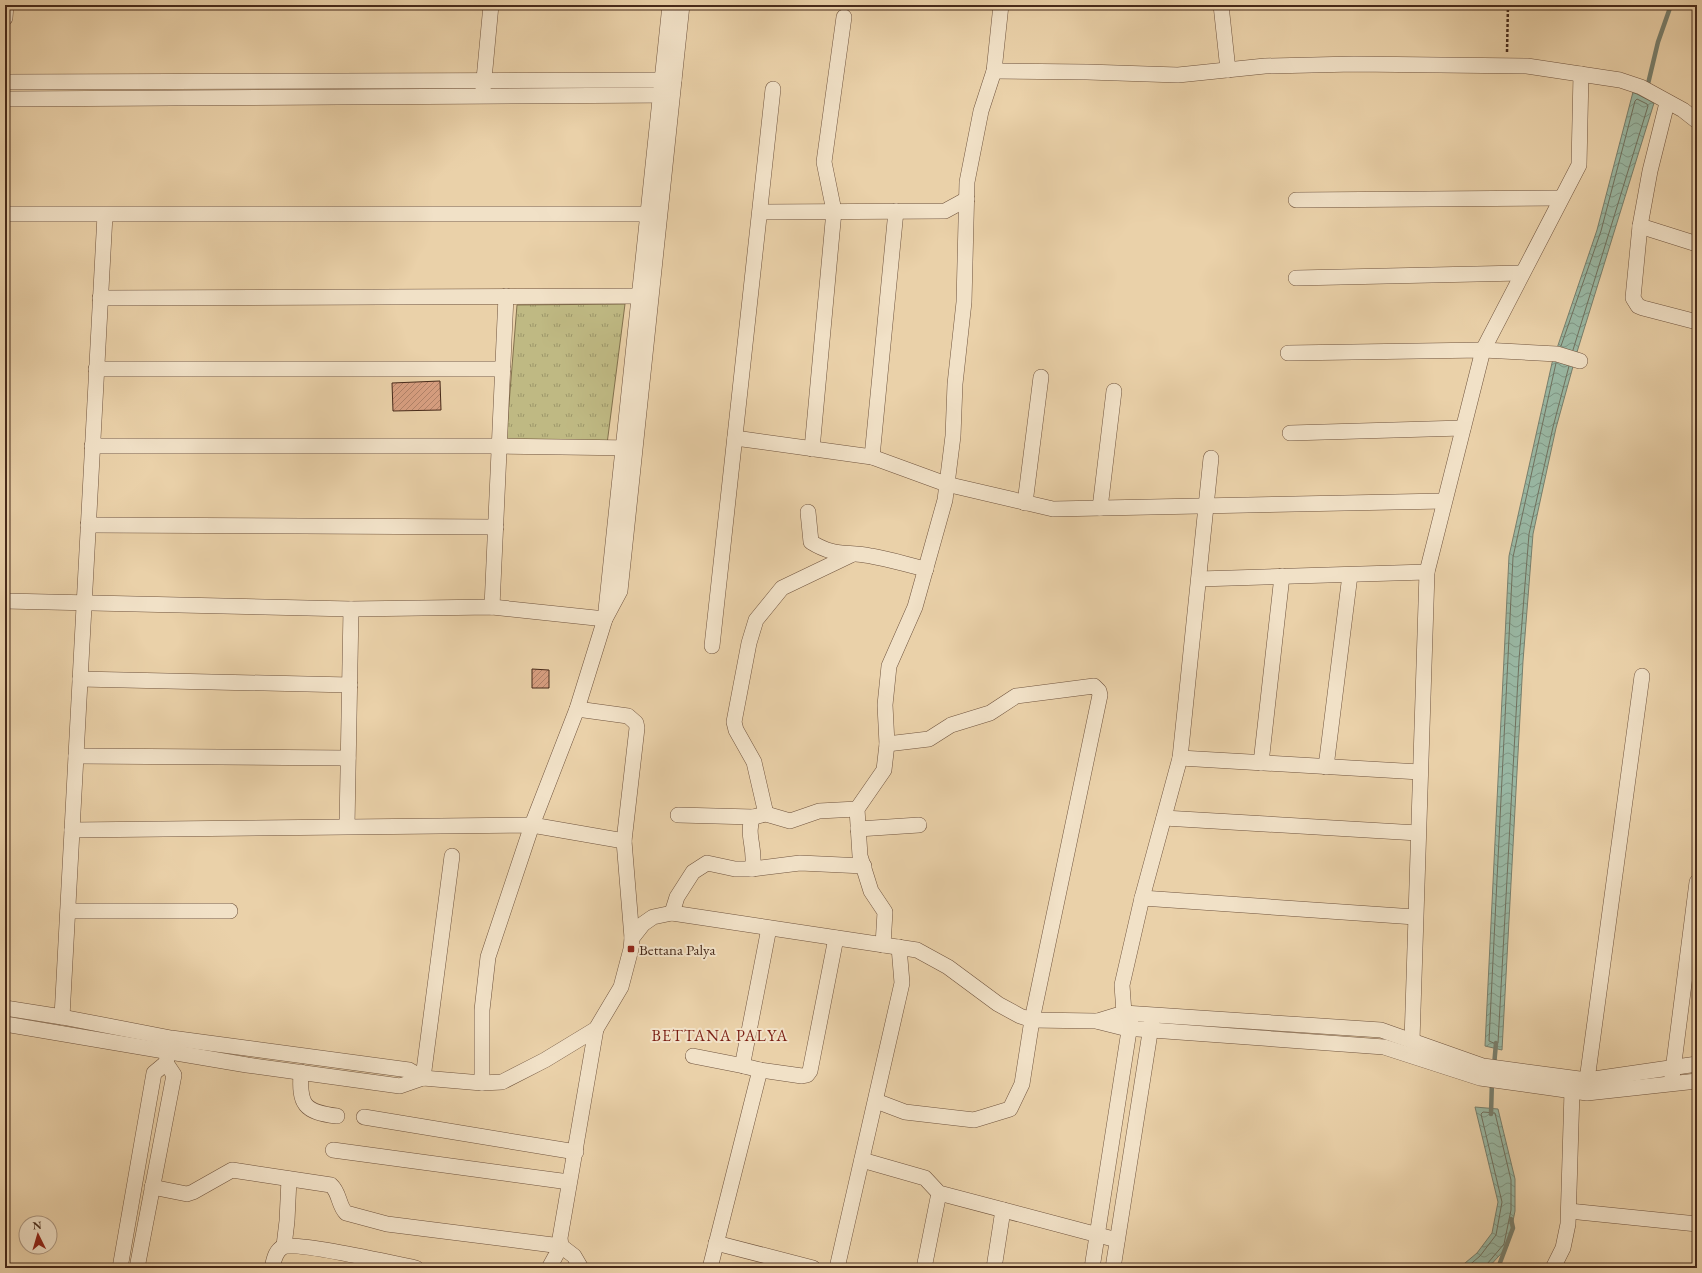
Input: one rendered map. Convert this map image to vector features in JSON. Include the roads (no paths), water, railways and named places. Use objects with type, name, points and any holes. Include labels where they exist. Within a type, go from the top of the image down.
[{"type":"street","points":[[5,18],[6,5]]},
{"type":"street","points":[[482,97],[491,5]]},
{"type":"street","points":[[668,80],[670,5]]},
{"type":"street","points":[[605,619],[629,448],[666,95],[682,5]]},
{"type":"street","points":[[882,945],[884,912],[871,891],[860,856],[857,808],[884,770],[887,744],[885,705],[889,666],[915,607],[945,500],[953,436],[955,384],[964,302],[967,182],[981,110],[994,71],[1001,5]]},
{"type":"street","points":[[1222,5],[1228,70]]},
{"type":"street","points":[[812,449],[834,211],[824,162],[844,17]]},
{"type":"street","points":[[994,71],[1178,75],[1265,66],[1354,64],[1527,66],[1620,80],[1641,87],[1683,110],[1697,121]]},
{"type":"street","points":[[1412,1041],[1427,572],[1483,350],[1579,165],[1581,74]]},
{"type":"street","points":[[5,82],[668,80]]},
{"type":"street","points":[[712,646],[773,90]]},
{"type":"street","points":[[5,99],[666,95]]},
{"type":"street","points":[[1662,99],[1640,226],[1633,298],[1634,301],[1643,308],[1697,322]]},
{"type":"street","points":[[1296,200],[1561,198]]},
{"type":"street","points":[[760,212],[945,211],[967,200]]},
{"type":"street","points":[[872,457],[896,211]]},
{"type":"street","points":[[5,214],[654,214]]},
{"type":"street","points":[[62,1017],[105,214]]},
{"type":"street","points":[[1640,226],[1697,244]]},
{"type":"street","points":[[1296,278],[1522,273]]},
{"type":"street","points":[[492,607],[506,296]]},
{"type":"street","points":[[100,298],[645,296]]},
{"type":"street","points":[[1288,354],[1483,350],[1557,354],[1580,361]]},
{"type":"street","points":[[96,369],[503,369]]},
{"type":"street","points":[[1025,503],[1042,377]]},
{"type":"street","points":[[1100,508],[1114,392]]},
{"type":"street","points":[[1290,433],[1463,428]]},
{"type":"street","points":[[735,438],[872,457],[946,484],[1053,509],[1444,501]]},
{"type":"street","points":[[92,446],[500,446],[629,448]]},
{"type":"street","points":[[482,1083],[482,1010],[488,957],[532,825],[577,709],[605,619],[620,591],[629,448]]},
{"type":"street","points":[[1092,1268],[1128,1018],[1122,984],[1142,898],[1180,758],[1211,458]]},
{"type":"street","points":[[808,512],[811,542],[821,548],[837,554],[870,556],[926,569]]},
{"type":"street","points":[[88,525],[496,527]]},
{"type":"street","points":[[759,815],[753,758],[736,730],[734,722],[749,643],[756,620],[782,588],[852,554]]},
{"type":"street","points":[[1199,579],[1427,572]]},
{"type":"street","points":[[1326,767],[1350,575]]},
{"type":"street","points":[[1261,763],[1282,576]]},
{"type":"street","points":[[5,601],[350,610],[492,607],[605,619]]},
{"type":"street","points":[[348,826],[350,610]]},
{"type":"street","points":[[1587,1080],[1642,676]]},
{"type":"street","points":[[80,679],[350,685]]},
{"type":"street","points":[[876,1101],[905,1112],[974,1120],[1010,1109],[1022,1084],[1032,1020],[1100,695],[1099,691],[1094,686],[1016,696],[990,713],[951,725],[929,739],[887,744]]},
{"type":"street","points":[[549,1268],[561,1246],[560,1238],[596,1029],[621,987],[631,949],[632,938],[624,841],[637,728],[636,723],[628,716],[577,709]]},
{"type":"street","points":[[76,756],[348,758]]},
{"type":"street","points":[[1180,758],[1420,772]]},
{"type":"street","points":[[678,815],[759,815],[790,821],[819,811],[857,808]]},
{"type":"street","points":[[752,869],[754,861],[749,825],[759,815]]},
{"type":"street","points":[[1164,818],[1418,834]]},
{"type":"street","points":[[72,830],[532,825],[624,841]]},
{"type":"street","points":[[858,829],[919,825]]},
{"type":"street","points":[[423,1078],[452,856]]},
{"type":"street","points":[[672,914],[677,897],[693,872],[707,863],[736,869],[752,869],[800,863],[864,866]]},
{"type":"street","points":[[1671,1084],[1697,882]]},
{"type":"street","points":[[1142,898],[1415,917]]},
{"type":"street","points":[[68,911],[230,911]]},
{"type":"street","points":[[632,938],[643,924],[653,917],[672,914],[917,950],[948,967],[998,1004],[1020,1016],[1032,1020],[1096,1021],[1128,1018],[1152,1022],[1381,1030],[1386,1039],[1481,1072],[1505,1075],[1587,1080],[1697,1064]]},
{"type":"street","points":[[744,1066],[743,1062],[769,928]]},
{"type":"street","points":[[693,1056],[744,1066],[748,1069],[802,1076],[807,1075],[810,1071],[836,938]]},
{"type":"street","points":[[837,1268],[902,983],[899,947]]},
{"type":"street","points":[[5,1008],[62,1017],[168,1051],[409,1070],[423,1078]]},
{"type":"street","points":[[1113,1268],[1152,1022]]},
{"type":"street","points":[[5,1024],[301,1072],[400,1086],[423,1078],[482,1083],[502,1082],[545,1060],[596,1029]]},
{"type":"street","points":[[1386,1039],[1412,1041],[1481,1072]]},
{"type":"street","points":[[137,1268],[174,1075],[168,1051]]},
{"type":"street","points":[[120,1268],[154,1073],[168,1051]]},
{"type":"street","points":[[710,1268],[760,1070]]},
{"type":"street","points":[[301,1072],[300,1092],[306,1105],[318,1114],[337,1116]]},
{"type":"street","points":[[1505,1075],[1572,1091],[1587,1093],[1697,1081]]},
{"type":"street","points":[[1554,1268],[1563,1248],[1568,1224],[1572,1091]]},
{"type":"street","points":[[364,1117],[576,1152]]},
{"type":"street","points":[[333,1150],[570,1182]]},
{"type":"street","points":[[862,1160],[925,1178],[939,1193],[1118,1240]]},
{"type":"street","points":[[152,1187],[187,1194],[232,1170],[331,1185],[337,1193],[342,1209],[346,1213],[387,1224],[561,1246],[574,1256],[581,1268]]},
{"type":"street","points":[[284,1246],[289,1179]]},
{"type":"street","points":[[924,1268],[939,1193]]},
{"type":"street","points":[[994,1268],[1003,1210]]},
{"type":"street","points":[[1569,1211],[1697,1224]]},
{"type":"street","points":[[716,1244],[813,1268]]},
{"type":"street","points":[[272,1268],[278,1251],[284,1246],[290,1245],[310,1247],[416,1268]]},
{"type":"water","points":[[1633,92],[1654,103],[1577,352],[1556,428],[1533,534],[1523,661],[1502,1050],[1485,1046],[1509,556],[1552,363],[1597,230]]},
{"type":"water","points":[[1475,1107],[1498,1109],[1515,1179],[1515,1211],[1508,1246],[1488,1268],[1459,1268],[1477,1253],[1492,1233],[1498,1202]]},
{"type":"waterway","points":[[1647,88],[1658,42],[1671,5]]},
{"type":"waterway","points":[[1494,1066],[1496,1043]]},
{"type":"waterway","points":[[1491,1114],[1492,1081]]},
{"type":"waterway","points":[[1498,1268],[1513,1228],[1511,1219]]},
{"type":"place","name":"Bettana Palya","points":[[631,949]]},
{"type":"district","name":"BETTANA PALYA","points":[[720,1035]]}]
